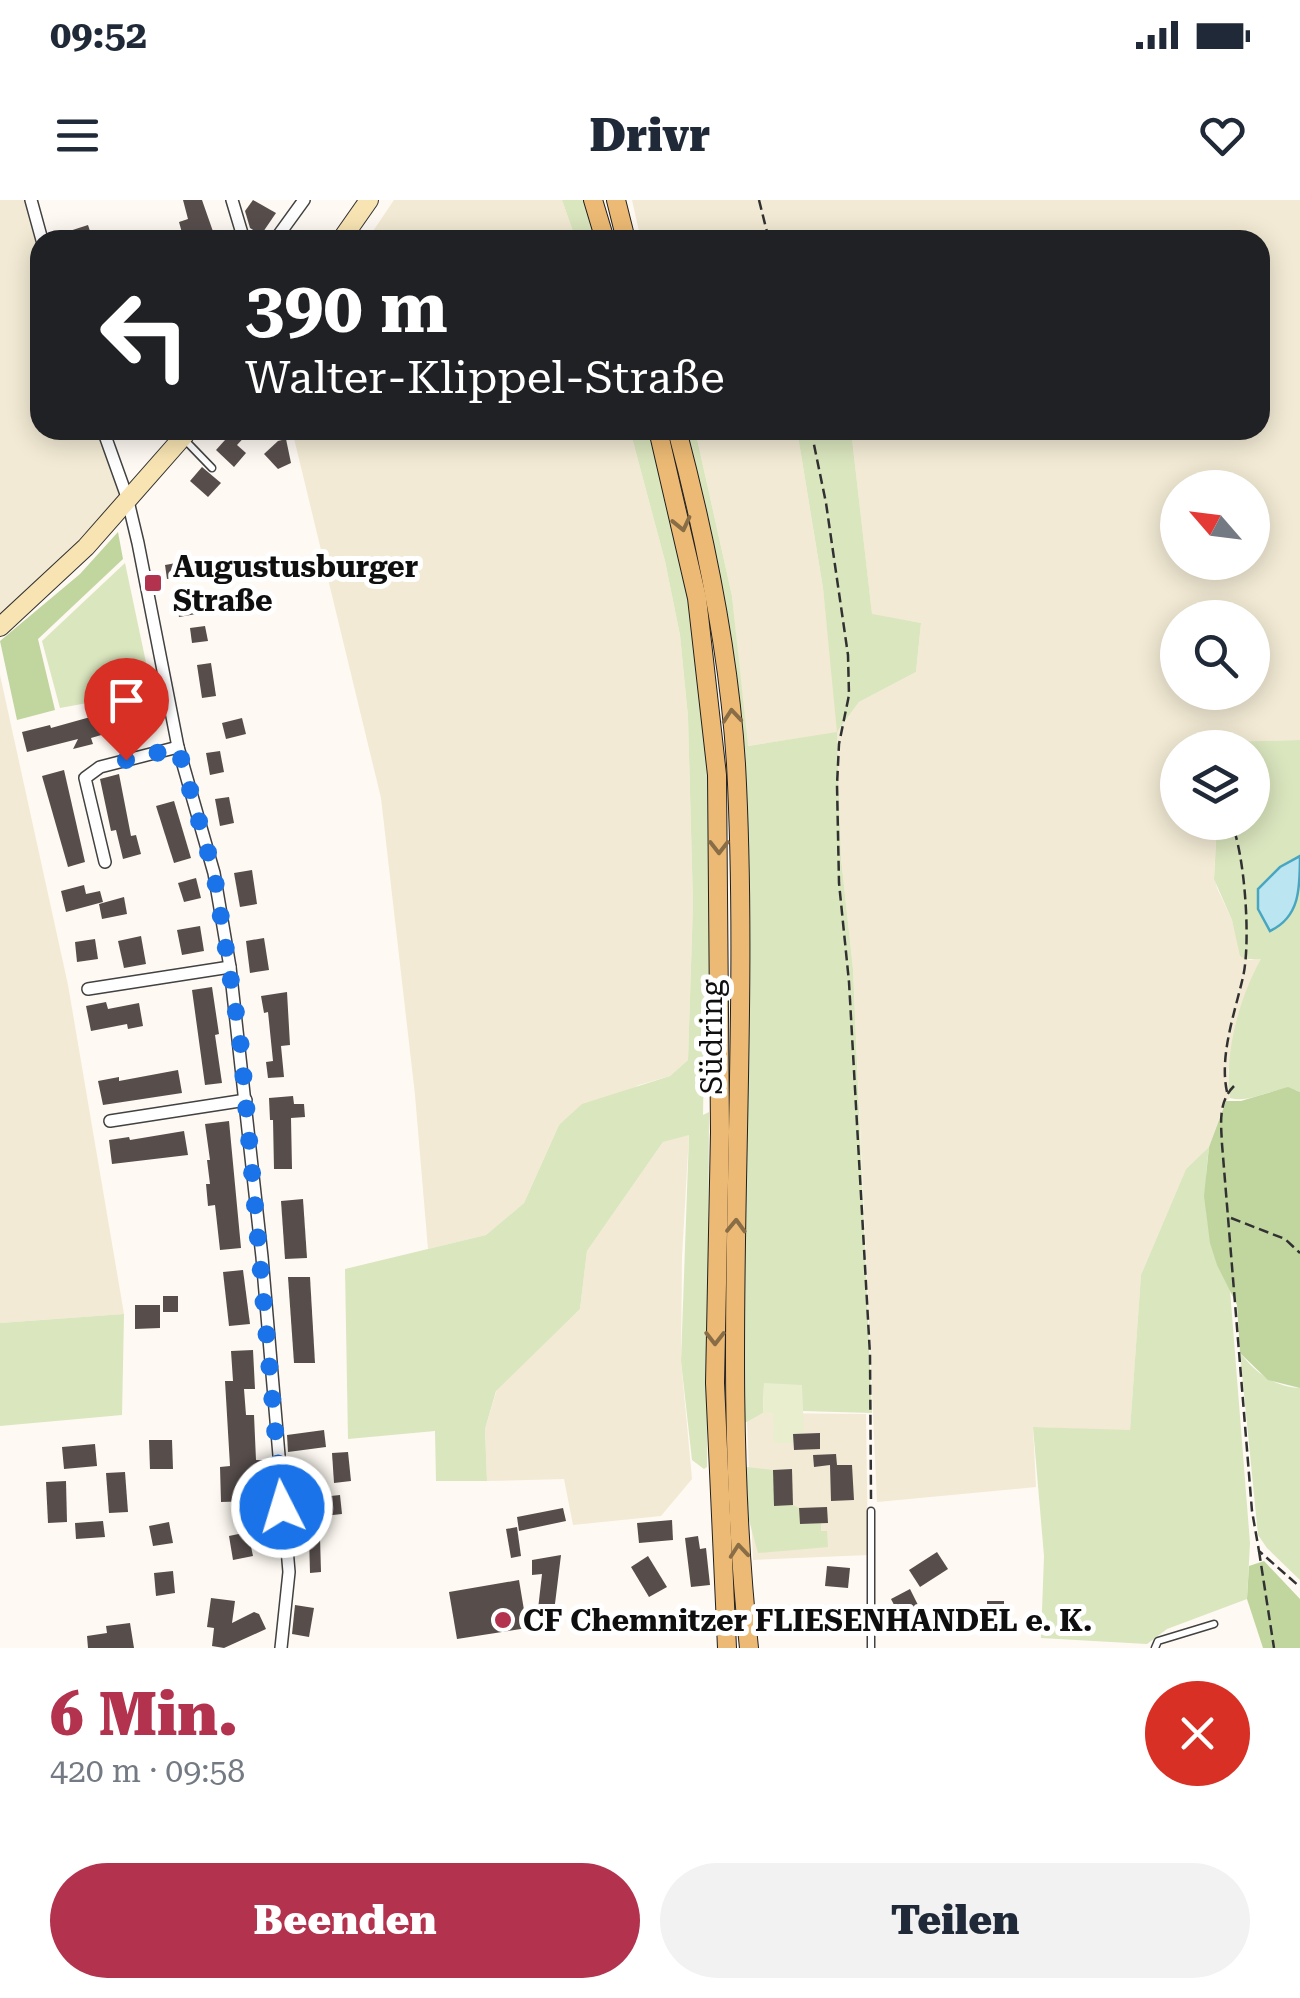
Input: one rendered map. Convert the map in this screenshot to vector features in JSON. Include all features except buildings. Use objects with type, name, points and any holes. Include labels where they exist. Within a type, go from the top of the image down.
[{"type":"main road","points":[[347,230],[369,200]]},
{"type":"main road","points":[[593,200],[602,230]]},
{"type":"main road","points":[[616,200],[624,230]]},
{"type":"main road","points":[[0,626],[86,547],[180,440]]},
{"type":"main road","name":"Südring","points":[[661,440],[685,536],[711,702],[727,1058],[737,1091],[735,1454],[738,1543],[749,1648]]},
{"type":"main road","name":"Südring","points":[[680,440],[711,569],[730,700],[738,824],[727,1058],[718,1101],[715,1416],[727,1648]]},
{"type":"street","points":[[31,200],[39,230]]},
{"type":"street","points":[[232,200],[241,230]]},
{"type":"street","points":[[282,230],[304,200]]},
{"type":"street","points":[[107,440],[127,497],[178,748],[214,873],[230,967],[246,1100],[289,1572],[282,1646]]},
{"type":"street","points":[[105,862],[85,778],[100,767],[178,748]]},
{"type":"street","points":[[88,989],[230,967]]},
{"type":"street","points":[[110,1121],[246,1100]]},
{"type":"lane","points":[[191,440],[212,468]]},
{"type":"lane","points":[[871,1510],[871,1648]]},
{"type":"lane","points":[[1155,1648],[1158,1640],[1214,1624]]},
{"type":"path","points":[[759,200],[766,230]]},
{"type":"path","points":[[813,440],[848,655],[848,695],[837,785],[839,883],[850,996],[869,1335],[871,1510]]},
{"type":"path","points":[[1235,840],[1241,865],[1247,950],[1221,1119],[1240,1402],[1274,1648]]},
{"type":"path","points":[[1227,1093],[1234,1086]]},
{"type":"path","points":[[1230,1217],[1285,1240],[1300,1252]]},
{"type":"path","points":[[1259,1551],[1300,1587]]},
{"type":"shaded area","points":[[0,200],[31,200],[38,230],[30,230],[30,440],[107,440],[127,497],[0,627]]},
{"type":"shaded area","points":[[394,200],[562,200],[572,230],[374,230]]},
{"type":"shaded area","points":[[632,200],[1300,200],[1300,740],[1270,741],[1270,730],[1160,730],[1160,840],[1216,840],[1214,875],[1241,956],[1249,960],[1262,958],[1240,1012],[1228,1071],[1230,1098],[1225,1102],[1209,1147],[1186,1169],[1141,1275],[1130,1431],[1033,1427],[1036,1487],[877,1502],[853,969],[841,858],[837,733],[747,746],[732,596],[697,440],[799,440],[823,588],[838,731],[859,702],[916,672],[921,623],[872,615],[852,440],[1270,440],[1270,230],[639,230]]},
{"type":"shaded area","points":[[294,440],[633,440],[680,635],[688,717],[693,904],[688,1060],[670,1076],[639,1085],[559,1125],[524,1203],[486,1235],[428,1249],[415,1095],[381,798]]},
{"type":"shaded area","points":[[0,675],[68,985],[124,1314],[0,1323]]},
{"type":"shaded area","points":[[689,1134],[681,1361],[692,1479],[661,1516],[573,1525],[564,1479],[487,1481],[485,1429],[497,1389],[580,1309],[587,1251],[663,1142]]},
{"type":"shaded area","points":[[763,1413],[866,1414],[868,1555],[753,1560],[747,1422]]},
{"type":"green space","points":[[562,200],[584,200],[593,230],[572,230]]},
{"type":"green space","points":[[633,440],[652,440],[669,505],[690,606],[706,737],[711,896],[710,1056],[704,1052],[703,1115],[709,1112],[707,1467],[704,1469],[692,1460],[681,1361],[689,1135],[663,1142],[587,1251],[580,1309],[496,1391],[485,1429],[487,1481],[436,1481],[435,1431],[348,1439],[345,1269],[486,1235],[524,1203],[559,1125],[582,1104],[670,1076],[688,1060],[693,904],[688,717],[680,635]]},
{"type":"green space","points":[[687,440],[697,440],[732,596],[748,746],[837,732],[841,858],[853,969],[872,1413],[803,1411],[764,1384],[763,1413],[742,1421],[746,897],[711,535]]},
{"type":"green space","points":[[799,440],[852,440],[872,614],[921,623],[916,672],[859,702],[837,732],[823,588]]},
{"type":"green space","points":[[118,532],[123,559],[38,639],[55,710],[17,720],[0,641],[80,574]]},
{"type":"green space","points":[[125,563],[152,691],[60,708],[42,641]]},
{"type":"green space","points":[[1300,740],[1300,1092],[1283,1089],[1239,1099],[1230,1098],[1229,1063],[1246,991],[1261,959],[1240,956],[1232,920],[1214,879],[1216,840],[1270,840],[1270,741]]},
{"type":"green space","points":[[1288,1087],[1300,1092],[1300,1388],[1268,1380],[1240,1353],[1237,1305],[1210,1243],[1204,1196],[1209,1147],[1226,1101],[1241,1101]]},
{"type":"green space","points":[[1209,1147],[1208,1220],[1215,1255],[1230,1290],[1250,1543],[1247,1599],[1167,1629],[1147,1644],[1041,1638],[1044,1556],[1033,1427],[1130,1430],[1141,1275],[1186,1169]]},
{"type":"green space","points":[[124,1314],[122,1415],[0,1426],[0,1323]]},
{"type":"green space","points":[[1240,1353],[1266,1378],[1300,1388],[1300,1580],[1258,1535]]},
{"type":"green space","points":[[764,1383],[802,1385],[804,1433],[794,1434],[794,1443],[774,1443],[773,1413],[763,1413]]},
{"type":"green space","points":[[746,1467],[773,1470],[775,1505],[799,1508],[801,1524],[821,1523],[821,1531],[827,1531],[828,1547],[758,1553],[749,1520]]},
{"type":"green space","points":[[1264,1561],[1300,1599],[1300,1648],[1263,1648],[1247,1599],[1249,1566]]},
{"type":"water","points":[[1300,856],[1293,910],[1270,931],[1258,909],[1258,889],[1280,867]]},
{"type":"place","name":"Augustusburger Straße","points":[[153,583]]},
{"type":"place","name":"CF Chemnitzer FLIESENHANDEL e. K.","points":[[503,1620]]},
{"type":"route","points":[[126,760],[178,748],[214,873],[240,1038],[272,1359],[282,1507]]}]
